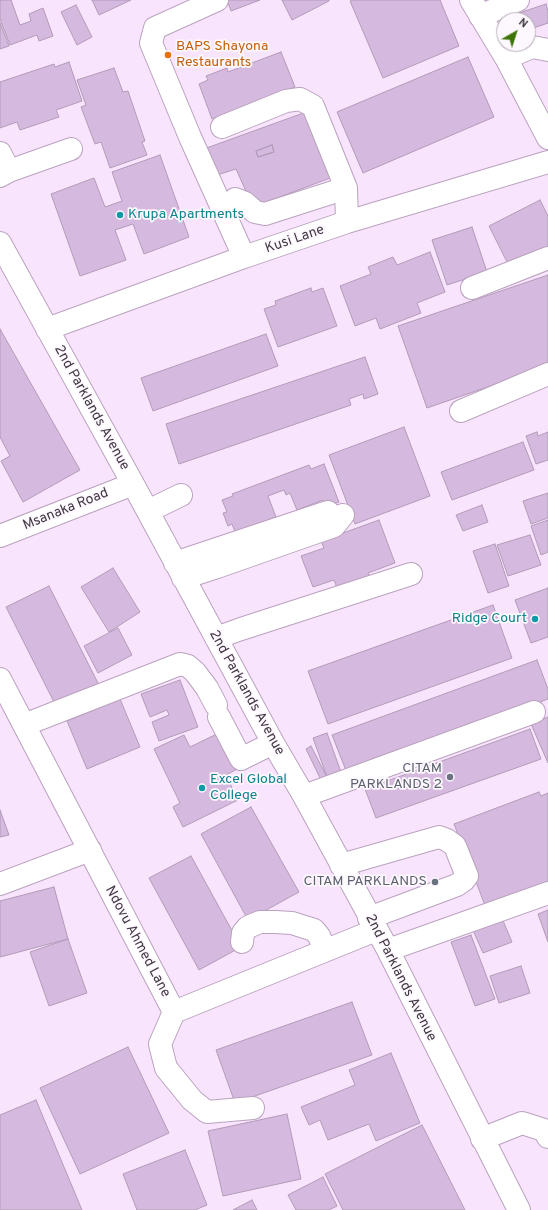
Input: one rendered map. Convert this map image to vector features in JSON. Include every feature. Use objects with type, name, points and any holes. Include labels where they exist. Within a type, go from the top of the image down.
[{"type":"street","points":[[217,0],[155,28],[151,43],[190,137],[244,257]]},
{"type":"street","points":[[518,0],[476,8],[506,58],[548,138]]},
{"type":"street","points":[[506,58],[532,47],[548,50]]},
{"type":"street","points":[[222,127],[286,101],[300,99],[313,106],[346,188],[347,222]]},
{"type":"street","points":[[3,167],[71,149]]},
{"type":"street","name":"Kusi Lane","points":[[47,329],[244,257],[347,222],[548,162]]},
{"type":"street","points":[[235,199],[245,203],[255,212],[265,214],[346,188]]},
{"type":"street","name":"2nd Parklands Avenue","points":[[0,243],[148,511],[273,743],[304,796],[388,950],[519,1210]]},
{"type":"street","points":[[472,288],[548,258]]},
{"type":"street","points":[[461,411],[548,374]]},
{"type":"street","name":"Msanaka Road","points":[[0,536],[133,484]]},
{"type":"street","points":[[148,511],[182,496]]},
{"type":"street","points":[[179,570],[336,513]]},
{"type":"street","points":[[216,638],[411,574]]},
{"type":"street","points":[[24,725],[180,664],[188,666],[195,672],[207,688],[242,760],[273,743]]},
{"type":"street","name":"Ndovu Ahmed Lane","points":[[2,687],[24,725],[174,1012],[325,950],[373,924],[457,885],[467,876],[455,846],[440,837],[341,865]]},
{"type":"street","points":[[304,796],[534,712]]},
{"type":"street","points":[[0,884],[90,850]]},
{"type":"street","points":[[388,950],[548,893]]},
{"type":"street","points":[[242,942],[243,934],[248,927],[260,922],[286,923],[314,930],[320,936],[325,950]]},
{"type":"street","points":[[174,1012],[160,1044],[166,1068],[192,1100],[207,1112],[253,1108]]},
{"type":"street","points":[[482,1139],[522,1122],[544,1130],[548,1137]]},
{"type":"building","points":[[0,0],[11,0],[20,25],[31,21],[29,14],[43,8],[53,36],[39,41],[37,35],[10,45],[0,19]]},
{"type":"building","points":[[92,0],[131,0],[99,15]]},
{"type":"building","points":[[227,0],[260,0],[231,11]]},
{"type":"building","points":[[282,0],[329,0],[329,1],[292,20]]},
{"type":"building","points":[[440,0],[459,46],[383,78],[350,1]]},
{"type":"building","points":[[546,4],[548,11],[548,23],[536,27],[536,12],[522,12]]},
{"type":"building","points":[[76,5],[92,37],[77,45],[61,12]]},
{"type":"building","points":[[0,23],[9,46],[0,49]]},
{"type":"building","points":[[281,52],[295,87],[212,119],[199,84],[208,80],[206,76],[227,68],[228,72]]},
{"type":"building","points":[[468,57],[494,117],[363,173],[337,112]]},
{"type":"building","points":[[69,62],[82,101],[56,110],[59,117],[20,130],[17,122],[0,128],[0,82],[54,64],[55,67]]},
{"type":"building","points":[[114,68],[123,92],[128,91],[145,141],[142,142],[147,155],[110,168],[101,142],[95,144],[81,107],[86,105],[77,80]]},
{"type":"building","points":[[309,111],[333,177],[253,207],[236,169],[211,177],[201,150]],"holes":[[[272,145],[274,152],[258,157],[256,151]]]},
{"type":"building","points":[[272,145],[274,152],[258,157],[256,151]]},
{"type":"building","name":"Krupa Apartments","points":[[160,155],[189,237],[144,254],[133,224],[115,230],[126,260],[80,276],[51,194],[94,178],[105,207],[122,201],[112,172]]},
{"type":"building","points":[[540,200],[548,216],[548,248],[510,268],[489,226]]},
{"type":"building","points":[[472,227],[487,272],[447,285],[432,240]]},
{"type":"building","points":[[430,252],[445,292],[417,303],[421,313],[380,329],[376,318],[355,326],[340,286],[371,274],[368,267],[393,257],[397,265]]},
{"type":"building","points":[[548,275],[548,366],[427,408],[398,326]]},
{"type":"building","points":[[311,288],[312,292],[323,288],[337,326],[278,347],[264,309],[276,305],[275,301]]},
{"type":"building","points":[[0,329],[80,470],[23,502],[1,461],[10,456],[0,437]]},
{"type":"building","points":[[266,334],[278,366],[153,411],[141,378]]},
{"type":"building","points":[[365,357],[378,394],[364,399],[363,394],[349,399],[351,405],[179,464],[166,424]]},
{"type":"building","points":[[404,427],[430,496],[355,524],[329,455]]},
{"type":"building","points":[[537,432],[538,436],[548,432],[548,460],[536,464],[526,436]]},
{"type":"building","points":[[523,442],[534,470],[452,500],[441,472]]},
{"type":"building","points":[[324,464],[339,502],[325,507],[323,500],[297,510],[290,493],[286,495],[284,490],[268,496],[276,517],[247,528],[237,537],[232,524],[228,526],[223,513],[227,512],[222,500],[233,496],[232,494],[309,465],[311,469]]},
{"type":"building","points":[[548,493],[548,518],[531,524],[523,501]]},
{"type":"building","points":[[482,505],[488,522],[463,531],[456,515]]},
{"type":"building","points":[[379,520],[395,563],[368,573],[370,576],[337,588],[334,580],[313,587],[301,556],[324,548],[321,541]]},
{"type":"building","points":[[548,520],[548,552],[541,555],[531,526]]},
{"type":"building","points":[[530,535],[541,565],[508,576],[497,545]]},
{"type":"building","points":[[495,544],[509,586],[488,593],[473,551]]},
{"type":"building","points":[[113,568],[140,612],[109,632],[81,587]]},
{"type":"building","points":[[49,586],[100,687],[57,708],[6,607]]},
{"type":"building","name":"Ridge Court","points":[[548,588],[548,637],[531,643],[515,600]]},
{"type":"building","points":[[493,605],[512,658],[328,724],[308,671]]},
{"type":"building","points":[[118,628],[132,655],[98,673],[84,646]]},
{"type":"building","points":[[537,660],[548,689],[548,699],[347,773],[332,735]]},
{"type":"building","points":[[180,680],[198,727],[159,741],[152,722],[169,715],[167,710],[150,717],[141,694]]},
{"type":"building","points":[[120,699],[140,747],[87,769],[67,721]]},
{"type":"building","points":[[548,717],[548,763],[531,724]]},
{"type":"building","points":[[530,729],[541,759],[376,818],[365,789]]},
{"type":"building","name":"Excel Global College","points":[[223,731],[241,767],[226,775],[238,800],[183,827],[173,807],[180,803],[154,749],[184,735],[190,747]]},
{"type":"building","points":[[327,733],[342,775],[328,780],[313,738]]},
{"type":"building","points":[[311,746],[327,777],[321,780],[306,749]]},
{"type":"building","points":[[539,792],[541,796],[548,793],[548,884],[486,908],[454,824]]},
{"type":"building","points":[[251,807],[299,892],[248,920],[201,834]]},
{"type":"building","points":[[0,810],[9,835],[0,837]]},
{"type":"building","points":[[191,856],[241,947],[199,970],[149,878]]},
{"type":"building","points":[[54,887],[68,939],[0,957],[0,901]]},
{"type":"building","points":[[548,910],[548,942],[538,914]]},
{"type":"building","points":[[501,916],[512,942],[483,953],[472,928]]},
{"type":"building","points":[[471,935],[495,999],[475,1006],[451,942]]},
{"type":"building","points":[[68,939],[87,993],[49,1006],[30,952]]},
{"type":"building","points":[[521,966],[530,993],[499,1003],[490,976]]},
{"type":"building","points":[[352,1002],[372,1055],[235,1103],[216,1050]]},
{"type":"building","points":[[128,1047],[169,1133],[80,1174],[40,1088]]},
{"type":"building","points":[[391,1053],[420,1123],[376,1141],[369,1124],[328,1140],[320,1120],[309,1125],[301,1107],[355,1085],[349,1070]]},
{"type":"building","points":[[36,1100],[82,1210],[0,1210],[0,1115]]},
{"type":"building","points":[[287,1114],[301,1179],[223,1196],[208,1131]]},
{"type":"building","points":[[422,1125],[465,1210],[343,1210],[325,1174]]},
{"type":"building","points":[[185,1150],[207,1205],[195,1210],[137,1210],[123,1174]]},
{"type":"building","points":[[323,1177],[337,1206],[329,1210],[296,1210],[288,1195]]},
{"type":"building","points":[[252,1200],[257,1210],[233,1210]]},
{"type":"place","name":"BAPS Shayona Restaurants","points":[[168,55]]},
{"type":"place","name":"Krupa Apartments","points":[[120,215]]},
{"type":"place","name":"Ridge Court","points":[[535,619]]},
{"type":"place","name":"CITAM PARKLANDS 2","points":[[450,777]]},
{"type":"place","name":"Excel Global College","points":[[202,788]]},
{"type":"place","name":"CITAM PARKLANDS","points":[[435,882]]}]
